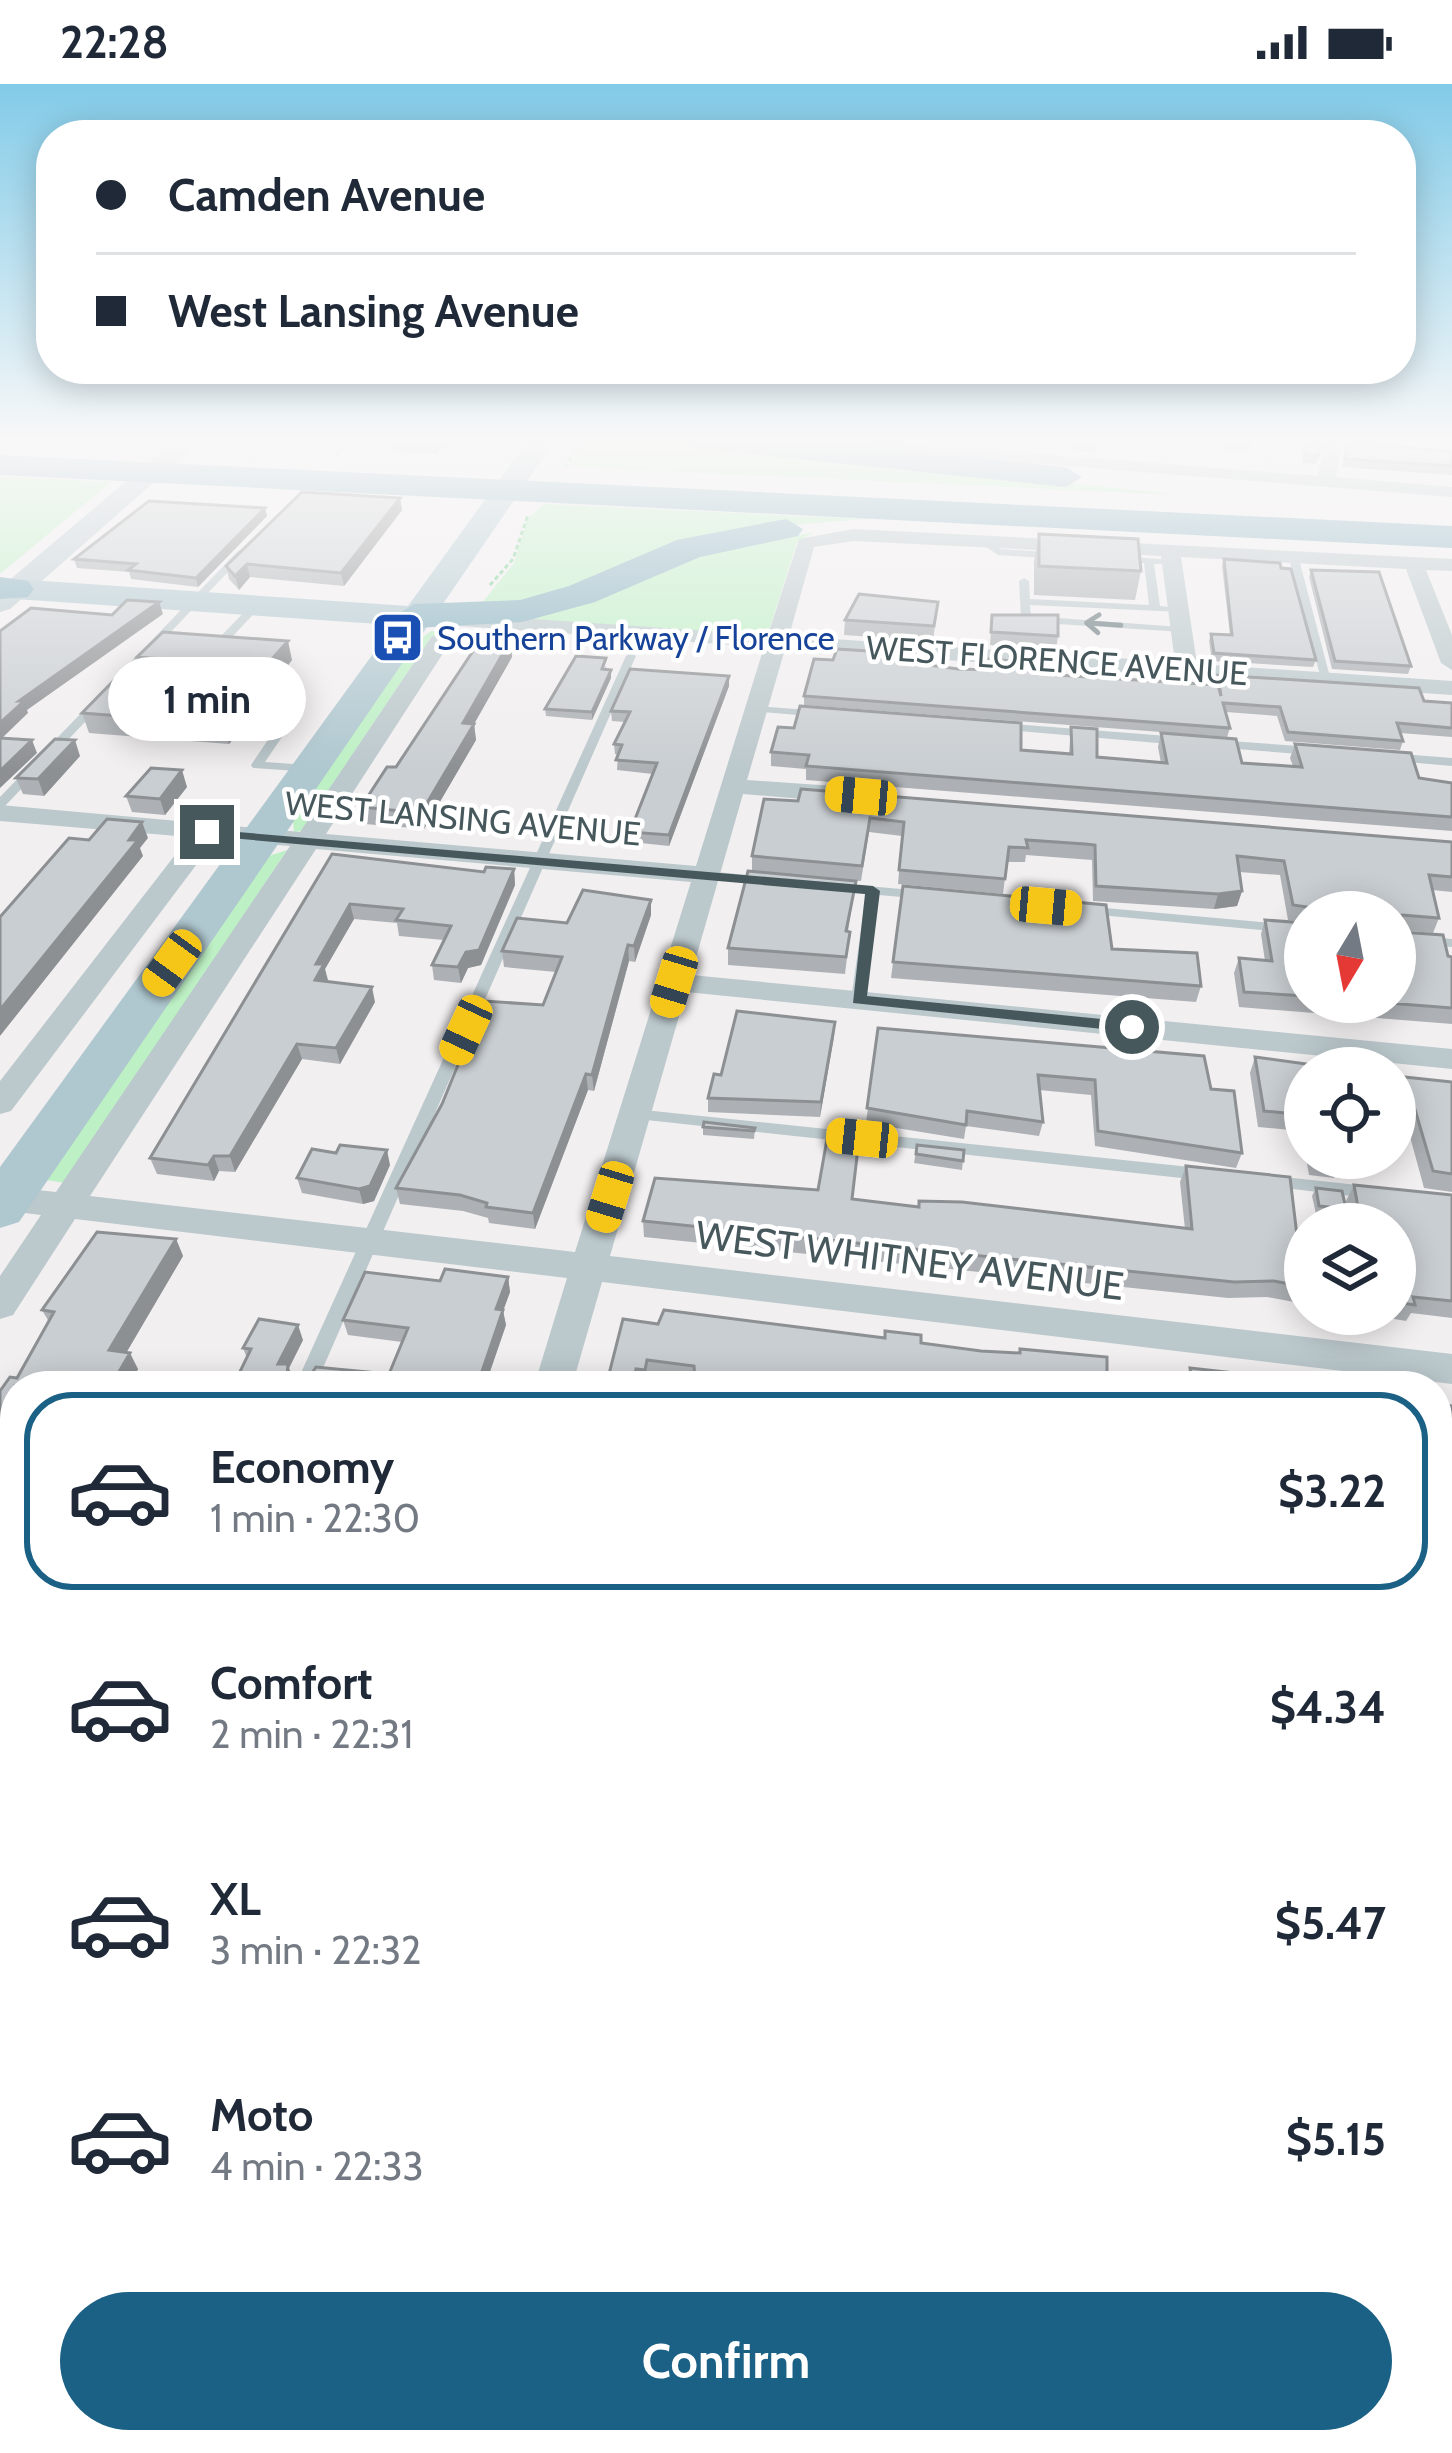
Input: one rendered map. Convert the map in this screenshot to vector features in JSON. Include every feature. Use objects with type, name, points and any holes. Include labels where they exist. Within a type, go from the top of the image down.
[{"type":"highway","points":[[427,628],[522,611],[582,594],[686,550]]},
{"type":"main road","points":[[5,593],[57,550]]},
{"type":"main road","points":[[2,1202],[308,769],[427,628],[475,550]]},
{"type":"main road","name":"WEST FLORENCE AVENUE","points":[[5,593],[258,604],[427,628]]},
{"type":"street","points":[[558,1371],[804,550]]},
{"type":"street","points":[[1079,550],[1452,566]]},
{"type":"street","points":[[1171,557],[1171,616],[1187,669]]},
{"type":"street","points":[[1414,565],[1452,663]]},
{"type":"street","name":"WEST FLORENCE AVENUE","points":[[427,628],[778,644],[1452,688]]},
{"type":"street","points":[[0,1305],[307,841],[427,628]]},
{"type":"street","points":[[734,786],[888,799]]},
{"type":"street","name":"WEST LANSING AVENUE","points":[[0,813],[705,875]]},
{"type":"street","points":[[0,1103],[207,832]]},
{"type":"street","points":[[674,982],[1452,1059]]},
{"type":"street","name":"WEST WHITNEY AVENUE","points":[[2,1202],[66,1204],[1452,1369]]},
{"type":"lane","points":[[0,804],[245,550]]},
{"type":"lane","points":[[995,550],[1148,560],[1171,557]]},
{"type":"lane","points":[[1024,554],[1026,619],[1171,616]]},
{"type":"lane","points":[[1294,559],[1327,679]]},
{"type":"lane","points":[[1148,560],[1171,616]]},
{"type":"lane","points":[[1025,602],[1171,616]]},
{"type":"lane","points":[[255,645],[224,639],[258,604]]},
{"type":"lane","points":[[312,1371],[631,656]]},
{"type":"lane","points":[[116,683],[134,684]]},
{"type":"lane","points":[[755,709],[848,716]]},
{"type":"lane","points":[[988,726],[1336,753]]},
{"type":"lane","points":[[244,782],[278,734]]},
{"type":"lane","points":[[1382,756],[1452,762]]},
{"type":"lane","points":[[256,765],[308,769]]},
{"type":"lane","points":[[705,875],[789,883]]},
{"type":"lane","points":[[810,885],[941,897]]},
{"type":"lane","points":[[859,1000],[873,891]]},
{"type":"lane","points":[[1055,907],[1284,928]]},
{"type":"lane","points":[[1416,940],[1452,943]]},
{"type":"lane","points":[[634,1114],[1218,1176]]},
{"type":"lane","points":[[1242,1178],[1405,1196]]},
{"type":"path","points":[[480,597],[513,559],[515,550]]},
{"type":"green space","points":[[0,550],[29,550],[0,574]]},
{"type":"green space","points":[[518,550],[706,550],[564,594],[477,609],[514,563]]},
{"type":"green space","points":[[795,550],[768,634],[762,638],[504,622],[706,552]]},
{"type":"green space","points":[[431,631],[446,632],[441,639],[430,639],[301,831],[294,832],[293,820],[414,644]]},
{"type":"green space","points":[[287,850],[66,1183],[46,1180],[269,856]]},
{"type":"building","points":[[86,550],[224,550],[196,578],[128,570],[136,564],[74,559]]},
{"type":"building","points":[[243,550],[359,550],[341,573],[247,564],[235,576],[226,566]]},
{"type":"building","points":[[1039,550],[1139,550],[1141,571],[1039,566]]},
{"type":"building","points":[[1224,559],[1280,563],[1281,568],[1291,569],[1316,660],[1214,653],[1211,634],[1232,635]]},
{"type":"building","points":[[1311,570],[1379,572],[1411,666],[1335,661]]},
{"type":"building","points":[[859,594],[938,602],[934,626],[845,620]]},
{"type":"building","points":[[127,600],[159,602],[19,701],[24,701],[0,723],[0,631],[31,608],[112,615]]},
{"type":"building","points":[[992,615],[1058,615],[1058,636],[991,632]]},
{"type":"building","points":[[163,632],[288,641],[223,724],[82,713],[122,672],[194,672],[185,661],[137,657]]},
{"type":"building","points":[[481,639],[510,641],[463,723],[474,724],[421,813],[361,807],[387,767],[396,767]]},
{"type":"building","points":[[837,649],[931,655],[929,665],[958,669],[989,670],[989,659],[1057,664],[1057,675],[1218,685],[1221,696],[1218,675],[1419,688],[1424,701],[1452,703],[1452,728],[1397,723],[1403,741],[1288,732],[1280,707],[1223,703],[1230,728],[804,696],[814,659],[833,660]]},
{"type":"building","points":[[576,656],[606,658],[602,669],[611,670],[592,712],[545,709]]},
{"type":"building","points":[[630,669],[729,676],[669,835],[630,832],[657,763],[616,760],[622,745],[614,744],[630,712],[611,711]]},
{"type":"building","points":[[800,706],[1021,723],[1021,750],[1072,754],[1071,727],[1097,729],[1097,757],[1167,763],[1161,733],[1236,739],[1242,763],[1302,767],[1295,744],[1411,753],[1419,778],[1452,783],[1452,817],[806,766],[809,755],[771,752],[778,727],[794,728]]},
{"type":"building","points":[[0,738],[32,740],[0,771]]},
{"type":"building","points":[[55,739],[75,740],[38,779],[16,778]]},
{"type":"building","points":[[151,768],[182,770],[160,799],[126,796]]},
{"type":"building","points":[[801,789],[1452,842],[1452,877],[1429,875],[1439,918],[1416,916],[1416,891],[1290,891],[1284,861],[1237,856],[1242,891],[1218,894],[1096,886],[1095,845],[1085,844],[1026,840],[1028,848],[1009,847],[1005,879],[899,870],[904,822],[870,818],[862,866],[752,856],[764,799],[798,801]]},
{"type":"building","points":[[107,819],[142,822],[129,840],[138,840],[0,1010],[0,917],[69,838],[89,840]]},
{"type":"building","points":[[332,854],[484,872],[486,867],[514,869],[479,950],[466,952],[458,967],[432,965],[451,926],[396,920],[403,909],[350,904],[316,964],[324,964],[315,980],[372,987],[336,1048],[297,1044],[230,1156],[214,1156],[208,1165],[150,1158]]},
{"type":"building","points":[[748,871],[856,881],[846,957],[728,948]]},
{"type":"building","points":[[903,886],[1106,905],[1112,949],[1197,953],[1201,986],[893,962]]},
{"type":"building","points":[[583,890],[651,900],[634,946],[628,945],[592,1075],[586,1074],[533,1213],[486,1207],[487,1203],[460,1195],[396,1188],[442,1104],[484,1001],[543,1005],[562,957],[502,951],[517,918],[567,923]]},
{"type":"building","points":[[1265,920],[1284,921],[1284,995],[1244,992],[1239,958],[1272,961]]},
{"type":"building","points":[[1416,933],[1443,935],[1452,957],[1452,1008],[1416,1005]]},
{"type":"building","points":[[737,1011],[835,1022],[821,1102],[708,1098],[714,1074],[721,1075]]},
{"type":"building","points":[[878,1028],[1204,1056],[1211,1089],[1234,1091],[1242,1153],[1098,1131],[1095,1080],[1038,1075],[1043,1122],[967,1111],[966,1125],[867,1108]]},
{"type":"building","points":[[1255,1057],[1284,1061],[1284,1113],[1264,1111]]},
{"type":"building","points":[[1416,1078],[1452,1082],[1452,1174],[1433,1171],[1416,1113]]},
{"type":"building","points":[[704,1122],[755,1128],[703,1127]]},
{"type":"building","points":[[829,1128],[860,1131],[852,1199],[919,1207],[919,1201],[962,1202],[1192,1229],[1186,1166],[1284,1176],[1290,1179],[1293,1203],[1284,1203],[1284,1283],[1234,1282],[643,1221],[655,1178],[818,1190]]},
{"type":"building","points":[[340,1145],[387,1150],[370,1186],[359,1189],[297,1178],[312,1149],[336,1153]]},
{"type":"building","points":[[917,1145],[964,1150],[963,1161],[916,1154]]},
{"type":"building","points":[[1354,1185],[1452,1195],[1452,1301],[1416,1297],[1416,1203],[1357,1203]]},
{"type":"building","points":[[1316,1188],[1342,1191],[1345,1203],[1318,1203]]},
{"type":"building","points":[[97,1232],[176,1239],[109,1350],[130,1353],[119,1371],[21,1371],[54,1312],[42,1310]]},
{"type":"building","points":[[445,1269],[508,1277],[496,1309],[503,1310],[482,1371],[390,1371],[408,1328],[343,1320],[365,1272],[440,1281]]},
{"type":"building","points":[[664,1310],[885,1338],[885,1331],[921,1335],[921,1343],[981,1351],[1020,1353],[1020,1349],[1107,1357],[1107,1371],[694,1371],[694,1366],[647,1360],[645,1370],[610,1371],[623,1319],[658,1324]]},
{"type":"building","points":[[259,1319],[298,1325],[278,1364],[288,1364],[287,1371],[240,1371],[251,1349],[243,1348]]},
{"type":"place","name":"Southern Parkway / Florence","points":[[398,638]]},
{"type":"route","points":[[207,832],[873,891],[859,1000],[1132,1027]]}]
